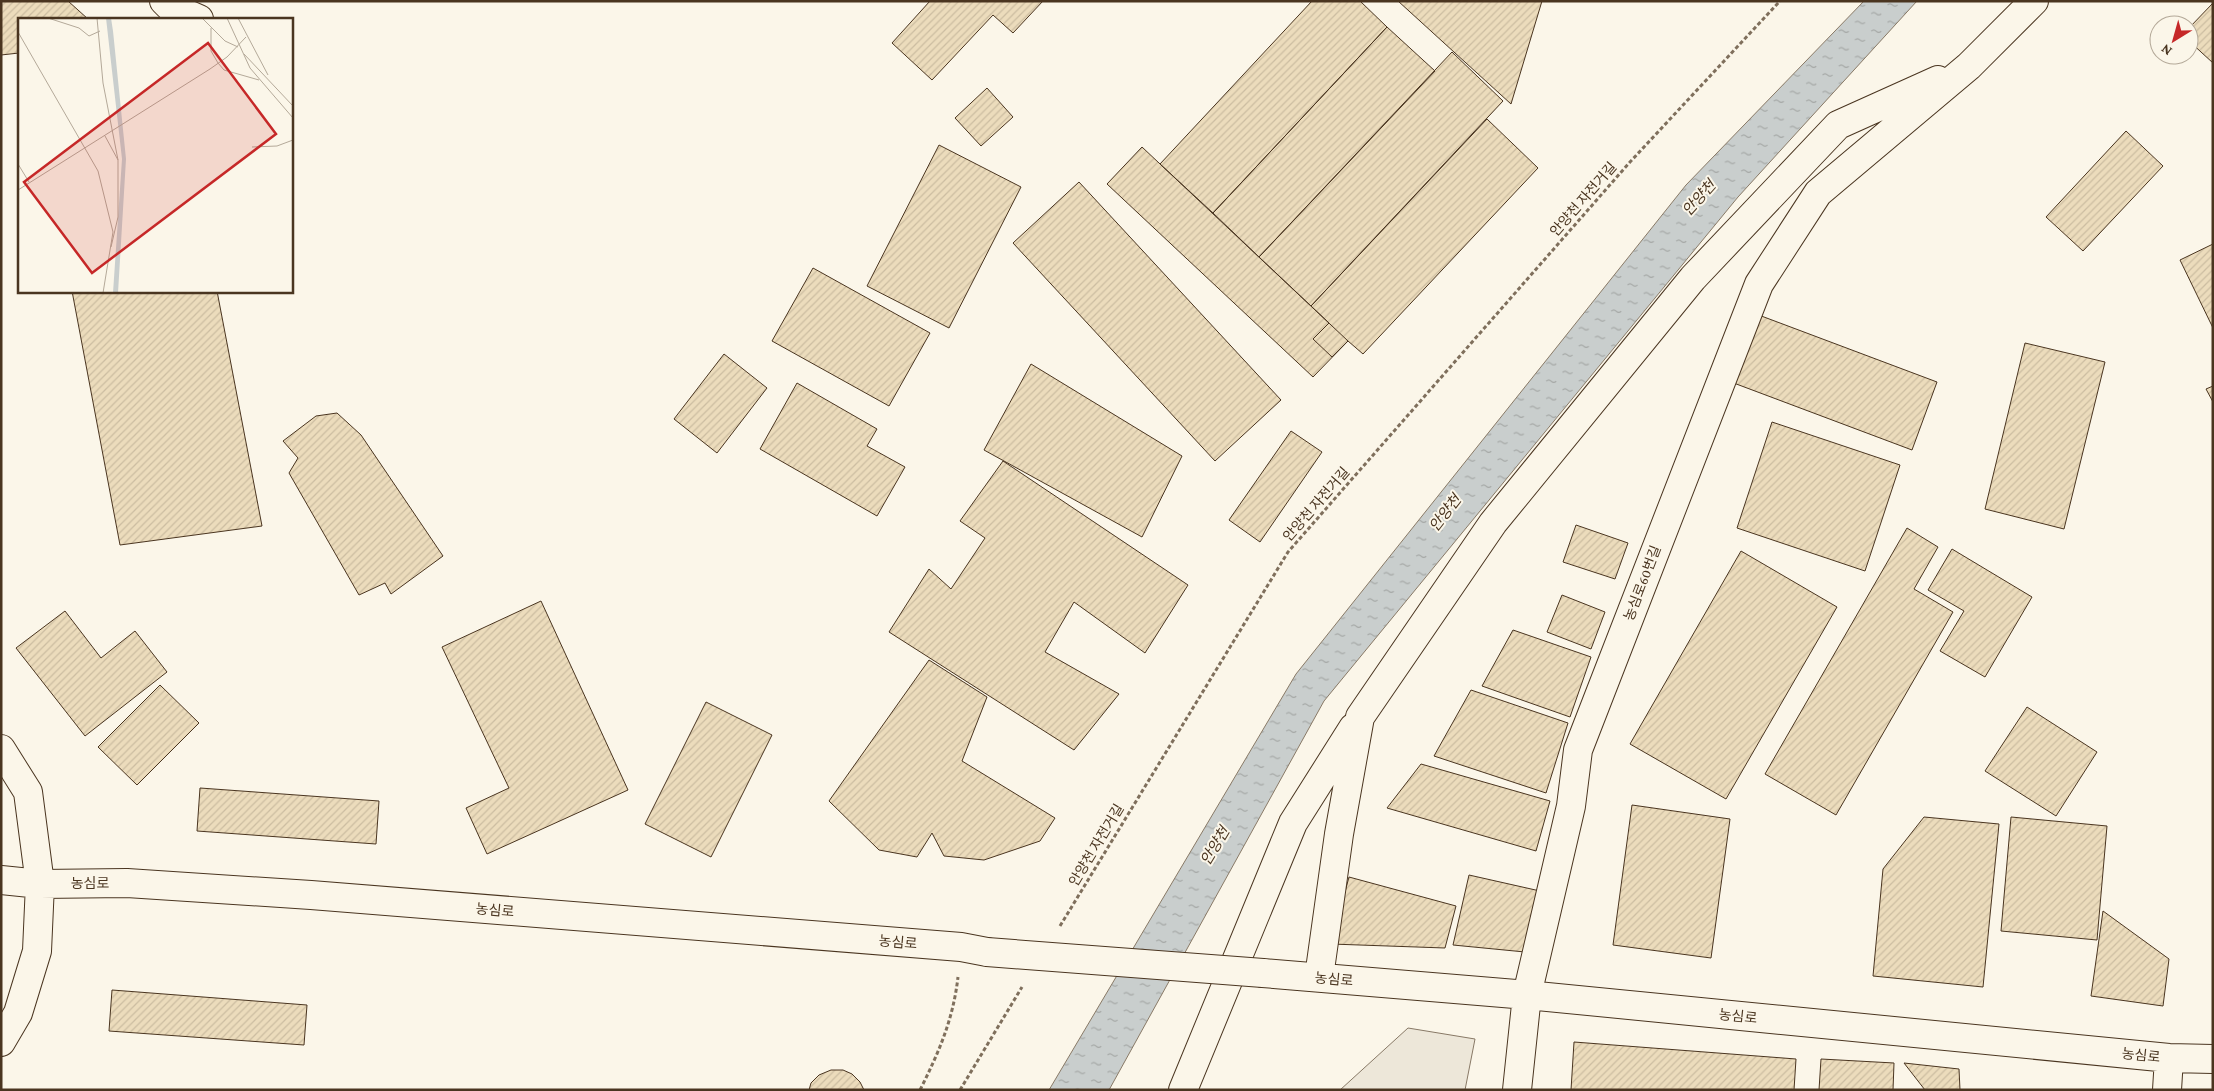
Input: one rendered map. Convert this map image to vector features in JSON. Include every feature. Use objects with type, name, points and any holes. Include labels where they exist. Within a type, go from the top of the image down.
[{"type":"street","points":[[164,1],[170,6],[197,18]]},
{"type":"street","name":"농심로60번길","points":[[1517,1090],[1527,995],[1571,806],[1578,750],[1759,284],[1818,193],[1969,66],[2034,1]]},
{"type":"street","points":[[1184,1090],[1293,822],[1360,717],[1493,523],[1693,278],[1838,125],[1969,66]]},
{"type":"street","points":[[1319,977],[1339,834],[1360,717]]},
{"type":"street","points":[[1,749],[28,792],[40,884],[37,951],[18,1013],[1,1042]]},
{"type":"street","name":"농심로","points":[[1,880],[40,884],[127,883],[311,895],[1319,977],[1527,995],[2170,1058],[2213,1059]]},
{"type":"street","points":[[2167,1090],[2170,1058]]},
{"type":"path","name":"안양천 자전거길","points":[[1055,934],[1288,552],[1630,162],[1780,1]]},
{"type":"path","points":[[920,1090],[947,1031],[974,949]]},
{"type":"path","points":[[960,1090],[1024,984]]},
{"type":"shaded area","points":[[1408,1028],[1475,1039],[1465,1090],[1340,1090]]},
{"type":"water","name":"안양천","points":[[1864,1],[1917,1],[1738,197],[1324,701],[1109,1090],[1049,1090],[1296,674],[1686,185]]},
{"type":"building","points":[[1,1],[68,1],[87,18],[18,18],[18,53],[1,55]]},
{"type":"building","points":[[930,1],[1043,1],[1013,33],[993,15],[932,80],[892,43]]},
{"type":"building","points":[[1312,1],[1360,1],[1387,27],[1213,213],[1160,164]]},
{"type":"building","points":[[1398,1],[1542,1],[1511,104]]},
{"type":"building","points":[[2213,3],[2213,63],[2199,50],[2199,18]]},
{"type":"building","points":[[1387,27],[1435,71],[1259,257],[1213,213]]},
{"type":"building","points":[[1452,52],[1503,101],[1311,306],[1259,257]]},
{"type":"building","points":[[987,88],[1013,117],[981,146],[955,118]]},
{"type":"building","points":[[1487,119],[1538,168],[1363,354],[1348,341],[1332,357],[1313,339],[1329,323],[1311,306]]},
{"type":"building","points":[[2126,131],[2163,166],[2083,251],[2046,217]]},
{"type":"building","points":[[939,145],[1021,187],[949,328],[867,286]]},
{"type":"building","points":[[1142,147],[1348,341],[1313,377],[1107,184]]},
{"type":"building","points":[[1079,182],[1281,400],[1215,461],[1013,243]]},
{"type":"building","points":[[2213,244],[2213,328],[2180,260]]},
{"type":"building","points":[[813,268],[930,333],[889,406],[772,341]]},
{"type":"building","points":[[72,292],[217,292],[262,526],[120,545]]},
{"type":"building","points":[[1756,314],[1937,382],[1912,450],[1731,382]]},
{"type":"building","points":[[2025,343],[2105,362],[2064,529],[1985,509]]},
{"type":"building","points":[[724,354],[767,388],[717,453],[674,419]]},
{"type":"building","points":[[1031,364],[1182,456],[1142,537],[984,450]]},
{"type":"building","points":[[797,383],[877,429],[867,446],[905,467],[877,516],[760,449]]},
{"type":"building","points":[[2213,386],[2213,402],[2206,389]]},
{"type":"building","points":[[337,413],[361,435],[443,556],[391,594],[385,583],[359,595],[289,473],[298,458],[283,441],[316,416]]},
{"type":"building","points":[[1772,422],[1900,465],[1865,571],[1737,528]]},
{"type":"building","points":[[1291,431],[1322,452],[1260,542],[1229,520]]},
{"type":"building","points":[[1003,461],[1188,585],[1145,653],[1074,602],[1045,652],[1119,694],[1074,750],[889,632],[929,569],[951,589],[985,538],[960,521]]},
{"type":"building","points":[[1576,525],[1628,543],[1615,579],[1563,562]]},
{"type":"building","points":[[1907,528],[1938,547],[1914,589],[1953,612],[1836,815],[1765,774]]},
{"type":"building","points":[[1952,549],[2032,597],[1985,677],[1940,651],[1964,611],[1928,590]]},
{"type":"building","points":[[1741,551],[1837,607],[1726,799],[1630,744]]},
{"type":"building","points":[[1562,595],[1605,612],[1591,649],[1547,632]]},
{"type":"building","points":[[541,601],[628,790],[487,854],[466,808],[509,788],[442,647]]},
{"type":"building","points":[[65,611],[101,658],[135,631],[167,672],[85,736],[16,648]]},
{"type":"building","points":[[1513,630],[1591,657],[1570,717],[1482,686]]},
{"type":"building","points":[[929,660],[987,697],[962,761],[1055,818],[1040,841],[984,860],[944,856],[932,833],[917,857],[879,850],[829,801]]},
{"type":"building","points":[[160,685],[199,723],[137,785],[98,747]]},
{"type":"building","points":[[1471,690],[1568,723],[1546,793],[1434,756]]},
{"type":"building","points":[[706,702],[772,735],[711,857],[645,824]]},
{"type":"building","points":[[2027,707],[2097,752],[2056,816],[1985,771]]},
{"type":"building","points":[[1421,764],[1550,801],[1536,851],[1387,808]]},
{"type":"building","points":[[200,788],[379,801],[376,844],[197,831]]},
{"type":"building","points":[[1632,805],[1730,819],[1711,958],[1613,945]]},
{"type":"building","points":[[1924,817],[1999,824],[1983,987],[1873,976],[1883,869]]},
{"type":"building","points":[[2011,817],[2107,826],[2097,940],[2001,931]]},
{"type":"building","points":[[1469,875],[1540,891],[1525,952],[1453,945]]},
{"type":"building","points":[[1349,877],[1456,906],[1445,948],[1331,944]]},
{"type":"building","points":[[2103,911],[2169,959],[2163,1006],[2091,996]]},
{"type":"building","points":[[112,990],[307,1005],[304,1045],[109,1031]]},
{"type":"building","points":[[1574,1042],[1796,1059],[1794,1090],[1571,1090]]},
{"type":"building","points":[[1821,1059],[1894,1063],[1893,1090],[1819,1090]]},
{"type":"building","points":[[1904,1063],[1959,1069],[1960,1090],[1925,1090]]},
{"type":"building","points":[[831,1070],[843,1070],[852,1074],[860,1082],[864,1090],[809,1090],[811,1083],[819,1075]]}]
